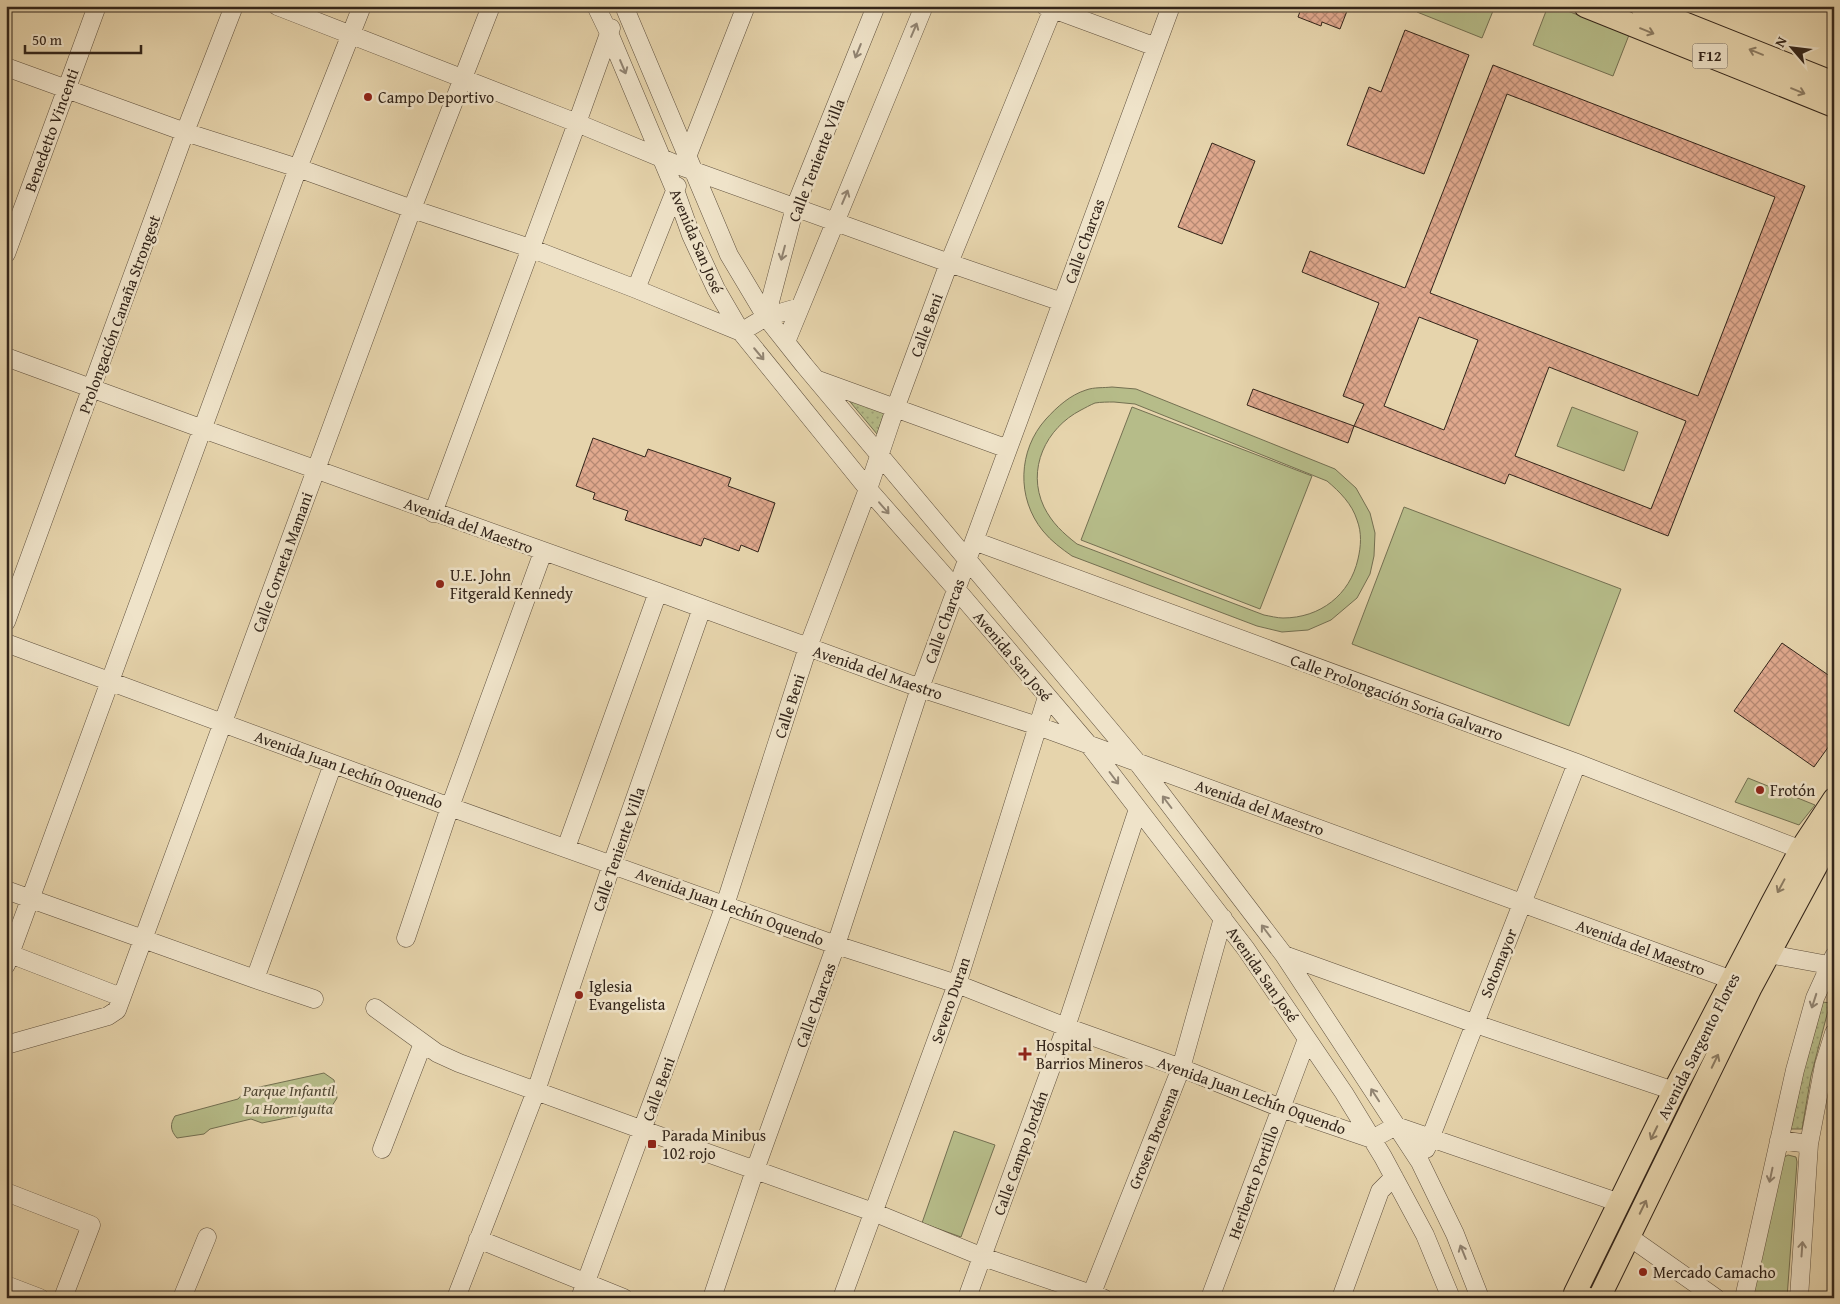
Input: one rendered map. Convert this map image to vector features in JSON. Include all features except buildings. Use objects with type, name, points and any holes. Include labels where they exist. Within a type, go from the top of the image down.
[{"type":"main road","name":"F12","points":[[1641,6],[1834,83]]},
{"type":"main road","name":"F12","points":[[1599,9],[1834,106]]},
{"type":"main road","name":"Avenida Sargento Flores","points":[[1590,1294],[1620,1203],[1674,1091],[1741,984],[1770,954],[1810,853],[1834,799]]},
{"type":"main road","name":"Avenida Sargento Flores","points":[[1590,1294],[1628,1236],[1741,984],[1748,950],[1810,853],[1834,833]]},
{"type":"street","name":"Benedetto Vincenti","points":[[6,254],[97,6]]},
{"type":"street","name":"Prolongación Canaña Strongest","points":[[6,622],[185,132],[234,6]]},
{"type":"street","points":[[277,6],[463,78],[661,158],[688,165],[795,207],[1062,302]]},
{"type":"street","points":[[121,997],[8,960],[298,168],[362,6]]},
{"type":"street","name":"Calle Corneta Mamani","points":[[6,1045],[108,1016],[117,1010],[412,209],[491,6]]},
{"type":"street","name":"Avenida San José","points":[[596,6],[675,190],[691,235],[716,289],[741,332],[868,489],[1089,745],[1223,918],[1344,1093],[1372,1139],[1426,1235],[1451,1298]]},
{"type":"street","points":[[433,513],[619,6]]},
{"type":"street","name":"Avenida San José","points":[[624,6],[688,165],[729,255],[766,317],[966,560],[1137,762],[1284,956],[1420,1162],[1456,1234],[1480,1298]]},
{"type":"street","points":[[636,289],[675,190],[688,165],[746,6]]},
{"type":"street","name":"Calle Teniente Villa","points":[[766,317],[795,207],[876,6]]},
{"type":"street","points":[[786,342],[924,6]]},
{"type":"street","name":"Calle Charcas","points":[[712,1298],[755,1170],[836,945],[920,688],[1171,6]]},
{"type":"street","points":[[1051,7],[1156,47]]},
{"type":"street","name":"Calle Beni","points":[[583,1290],[725,905],[808,647],[868,489],[895,409],[949,263],[1051,7]]},
{"type":"street","points":[[6,67],[185,132],[298,168],[412,209],[530,248],[741,332],[766,317],[800,307]]},
{"type":"street","name":"Avenida del Maestro","points":[[6,357],[203,430],[658,592],[920,688],[1038,726],[1741,984]]},
{"type":"street","points":[[816,379],[1008,449]]},
{"type":"street","name":"Calle Prolongación Soria Galvarro","points":[[974,540],[1577,763],[1810,853]]},
{"type":"street","points":[[406,938],[450,807],[543,552]]},
{"type":"street","points":[[566,848],[658,592]]},
{"type":"street","name":"Calle Teniente Villa","points":[[456,1298],[536,1091],[612,864],[702,608]]},
{"type":"street","name":"Avenida Juan Lechín Oquendo","points":[[6,643],[450,807],[836,945],[957,984],[1066,1027],[1181,1068],[1281,1108],[1372,1139]]},
{"type":"street","name":"Severo Duran","points":[[842,1298],[957,984],[1047,697]]},
{"type":"street","name":"Sotomayor","points":[[1420,1162],[1577,763]]},
{"type":"street","points":[[255,979],[332,764]]},
{"type":"street","name":"Calle Campo Jordán","points":[[967,1298],[1066,1027],[1138,809]]},
{"type":"street","points":[[6,890],[314,999]]},
{"type":"street","name":"Grosen Broesma","points":[[1095,1296],[1181,1068],[1223,918]]},
{"type":"street","points":[[1744,1298],[1779,1140],[1815,998],[1832,962],[1748,950]]},
{"type":"street","points":[[1284,956],[1674,1091]]},
{"type":"street","points":[[375,1008],[436,1053],[643,1130],[873,1212],[983,1257],[1095,1296]]},
{"type":"street","points":[[1799,1298],[1809,1144],[1824,1065],[1834,1033]]},
{"type":"street","name":"Heriberto Portillo","points":[[1210,1298],[1307,1039]]},
{"type":"street","points":[[382,1149],[423,1044]]},
{"type":"street","points":[[1372,1139],[1396,1126],[1620,1203]]},
{"type":"street","points":[[1779,1140],[1809,1144]]},
{"type":"street","points":[[1341,1298],[1380,1191],[1394,1177]]},
{"type":"street","points":[[6,1192],[91,1225],[63,1298]]},
{"type":"street","points":[[1628,1236],[1716,1298]]},
{"type":"street","points":[[182,1298],[207,1238]]},
{"type":"street","points":[[478,1239],[583,1290],[624,1298]]},
{"type":"street","points":[[6,1285],[34,1297]]},
{"type":"green space","points":[[1419,6],[1495,6],[1482,38],[1417,12]]},
{"type":"green space","points":[[1548,6],[1555,6],[1629,35],[1613,76],[1533,45]]},
{"type":"green space","points":[[1112,387],[1136,389],[1335,469],[1356,488],[1370,513],[1375,533],[1374,556],[1370,574],[1357,598],[1331,620],[1308,630],[1282,632],[1257,626],[1072,556],[1057,545],[1043,531],[1034,518],[1028,504],[1024,474],[1030,445],[1046,419],[1064,402],[1086,390]],"holes":[[[1095,403],[1135,404],[1327,481],[1332,485],[1355,514],[1360,535],[1359,554],[1354,572],[1341,593],[1321,609],[1309,614],[1283,618],[1264,615],[1077,544],[1063,532],[1047,513],[1039,493],[1037,478],[1039,464],[1049,439],[1058,427],[1069,418]]]},
{"type":"green space","points":[[846,397],[884,413],[877,434]]},
{"type":"green space","points":[[1132,407],[1312,476],[1260,609],[1081,540]]},
{"type":"green space","points":[[1572,407],[1638,432],[1624,471],[1557,446]]},
{"type":"green space","points":[[1404,507],[1621,589],[1569,726],[1352,644]]},
{"type":"green space","name":"Frotón","points":[[1748,778],[1815,805],[1799,825],[1735,802]]},
{"type":"green space","points":[[1823,1002],[1830,1003],[1811,1076],[1802,1129],[1791,1129],[1803,1073]]},
{"type":"green space","name":"Parque Infantil La Hormiguita","points":[[324,1073],[334,1080],[337,1098],[330,1109],[262,1123],[251,1119],[210,1129],[204,1134],[177,1138],[172,1130],[172,1122],[175,1116],[238,1099],[246,1090]]},
{"type":"green space","points":[[954,1131],[995,1145],[961,1237],[922,1223]]},
{"type":"green space","points":[[1788,1155],[1796,1157],[1797,1162],[1787,1298],[1750,1298],[1784,1157]]},
{"type":"place","name":"Campo Deportivo","points":[[368,97]]},
{"type":"place","name":"U.E. John Fitgerald Kennedy","points":[[440,584]]},
{"type":"place","name":"Frotón","points":[[1760,790]]},
{"type":"place","name":"Iglesia Evangelista","points":[[579,995]]},
{"type":"place","name":"Hospital Barrios Mineros","points":[[1025,1054]]},
{"type":"place","name":"Parada Minibus 102 rojo","points":[[652,1144]]},
{"type":"place","name":"Mercado Camacho","points":[[1643,1272]]}]
